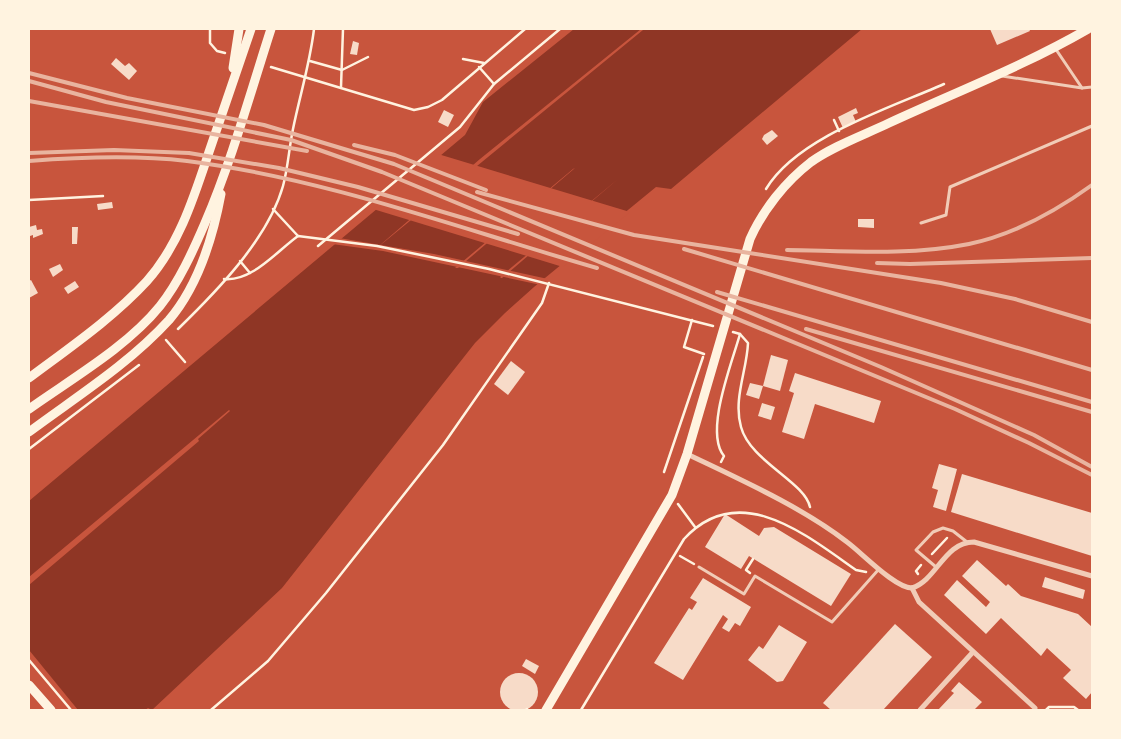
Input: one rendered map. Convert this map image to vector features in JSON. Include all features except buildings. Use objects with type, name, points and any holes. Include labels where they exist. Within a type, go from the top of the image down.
[{"type":"main road","points":[[230,91],[239,29]]},
{"type":"main road","points":[[29,378],[126,301],[147,281],[164,258],[177,237],[193,198],[251,29]]},
{"type":"main road","points":[[29,409],[126,339],[160,307],[194,248],[223,179],[271,29]]},
{"type":"main road","points":[[546,710],[672,495],[687,454],[750,239],[762,215],[778,194],[812,161],[948,96],[1000,75],[1055,48],[1088,29]]},
{"type":"main road","points":[[29,432],[136,352],[170,319],[187,294],[200,267],[216,223],[223,179]]},
{"type":"main road","points":[[29,685],[51,710]]},
{"type":"street","points":[[687,454],[812,519],[844,539],[900,585],[912,588],[920,584],[952,550],[967,542],[974,542],[1092,576]]},
{"type":"street","points":[[912,588],[918,602],[1035,708]]},
{"type":"street","points":[[920,710],[973,652]]},
{"type":"lane","points":[[1055,48],[1082,88]]},
{"type":"lane","points":[[1000,75],[1082,88],[1092,87]]},
{"type":"lane","points":[[921,222],[946,215],[950,186],[1092,126]]},
{"type":"lane","points":[[936,567],[916,550],[933,532],[943,528],[953,531],[967,542]]},
{"type":"lane","points":[[699,567],[744,594],[756,576],[832,622],[880,568]]},
{"type":"path","points":[[210,29],[210,43],[218,51]]},
{"type":"path","points":[[298,236],[250,273],[233,280],[224,279],[256,240],[273,210],[283,186],[293,129],[310,61],[314,29]]},
{"type":"path","points":[[340,87],[343,29]]},
{"type":"path","points":[[323,82],[414,110],[428,107],[442,100],[525,29]]},
{"type":"path","points":[[318,246],[460,127],[494,84],[560,29]]},
{"type":"path","points":[[310,61],[342,70],[368,57]]},
{"type":"path","points":[[463,59],[484,63]]},
{"type":"path","points":[[480,67],[494,84]]},
{"type":"path","points":[[764,193],[772,180],[797,156],[839,131],[944,84]]},
{"type":"path","points":[[834,120],[839,131]]},
{"type":"path","points":[[29,200],[104,196]]},
{"type":"path","points":[[273,210],[298,236],[377,246],[433,257],[548,282],[698,322]]},
{"type":"path","points":[[240,261],[250,273]]},
{"type":"path","points":[[211,710],[268,661],[326,593],[437,452],[542,303],[548,282]]},
{"type":"path","points":[[692,320],[684,348],[704,354]]},
{"type":"path","points":[[710,335],[713,326]]},
{"type":"path","points":[[717,468],[724,456],[718,449],[716,424],[740,334],[748,343],[738,403],[740,425],[744,436],[750,447],[809,502],[812,519]]},
{"type":"path","points":[[166,340],[185,362]]},
{"type":"path","points":[[664,472],[707,345]]},
{"type":"path","points":[[672,495],[695,527]]},
{"type":"path","points":[[680,556],[699,567]]},
{"type":"path","points":[[29,660],[70,710]]},
{"type":"path","points":[[1046,710],[1049,707],[1074,707],[1078,710]]},
{"type":"shaded area","points":[[574,29],[641,29],[480,159],[372,252],[642,29],[862,29],[671,189],[656,187],[505,313],[475,343],[282,588],[152,710],[148,708],[145,710],[29,710],[29,585],[199,441],[198,439],[230,411],[29,577],[29,501],[465,135],[483,102]],"holes":[[[575,168],[458,268],[455,268],[573,169]],[[618,179],[502,278],[500,277]]]},
{"type":"pier","points":[[438,154],[630,212],[563,267],[373,209]]},
{"type":"pier","points":[[339,238],[434,254],[548,279],[541,285],[383,251],[332,244]]},
{"type":"pier","points":[[29,650],[78,710],[29,710]]},
{"type":"railway","points":[[29,73],[127,98],[264,125],[394,164],[881,367],[1034,435],[1092,467]]},
{"type":"railway","points":[[29,81],[106,102],[291,140],[382,172],[955,409],[1092,475]]},
{"type":"railway","points":[[29,101],[307,151]]},
{"type":"railway","points":[[354,145],[395,155],[486,190]]},
{"type":"railway","points":[[29,153],[114,150],[189,153],[279,168],[358,187],[518,234]]},
{"type":"railway","points":[[29,161],[128,157],[187,161],[240,169],[343,192],[597,268]]},
{"type":"railway","points":[[787,250],[901,251],[946,248],[969,244],[1002,235],[1034,221],[1092,185]]},
{"type":"railway","points":[[477,192],[634,235],[941,283],[1015,299],[1092,322]]},
{"type":"railway","points":[[684,249],[1092,370]]},
{"type":"railway","points":[[877,263],[910,264],[1092,258]]},
{"type":"railway","points":[[717,292],[1092,402]]},
{"type":"railway","points":[[806,329],[1092,412]]}]
